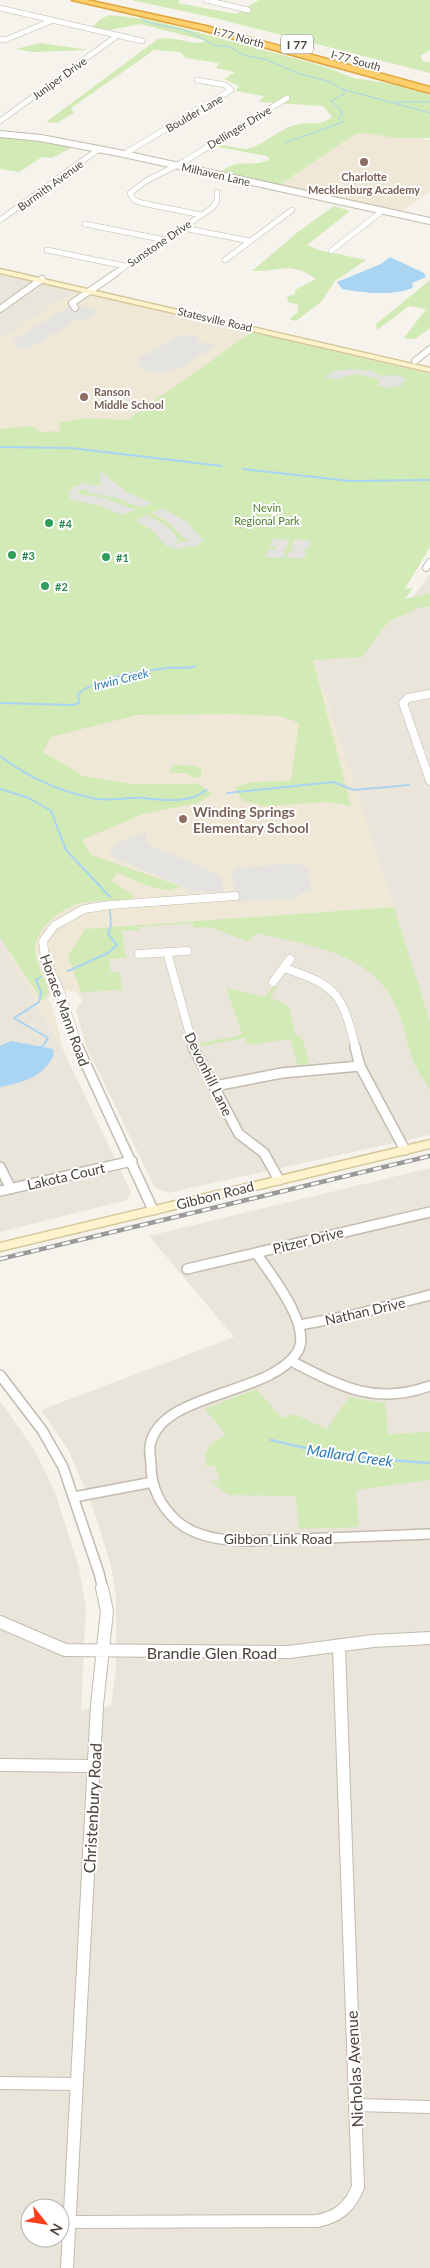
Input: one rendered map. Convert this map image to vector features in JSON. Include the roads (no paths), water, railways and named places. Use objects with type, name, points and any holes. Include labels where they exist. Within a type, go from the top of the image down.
[{"type":"highway","name":"I-77 North","points":[[76,0],[170,20],[430,86]]},
{"type":"highway","name":"I-77 South","points":[[106,0],[216,23],[372,64]]},
{"type":"highway","name":"I 77","points":[[162,12],[430,86]]},
{"type":"main road","name":"Statesville Road","points":[[0,267],[430,365]]},
{"type":"main road","name":"Statesville Road","points":[[0,271],[95,289],[430,370]]},
{"type":"main road","name":"Gibbon Road","points":[[0,1247],[430,1144]]},
{"type":"street","points":[[206,0],[248,10]]},
{"type":"street","points":[[225,4],[235,0]]},
{"type":"street","points":[[0,8],[142,41]]},
{"type":"street","points":[[0,39],[5,40],[53,20]]},
{"type":"street","name":"Juniper Drive","points":[[0,121],[118,35]]},
{"type":"street","name":"Boulder Lane","points":[[124,154],[231,90],[225,85],[197,80]]},
{"type":"street","name":"Dellinger Drive","points":[[202,215],[142,203],[130,196],[135,188],[177,165],[287,98]]},
{"type":"street","name":"Milhaven Lane","points":[[0,134],[41,138],[100,149],[430,221]]},
{"type":"street","name":"Burmith Avenue","points":[[0,220],[100,149]]},
{"type":"street","name":"Sunstone Drive","points":[[74,308],[72,303],[202,215],[215,204],[218,192]]},
{"type":"street","points":[[225,260],[292,210]]},
{"type":"street","points":[[331,250],[382,211]]},
{"type":"street","points":[[85,224],[165,240]]},
{"type":"street","points":[[183,228],[250,241]]},
{"type":"street","points":[[46,250],[125,266]]},
{"type":"street","points":[[0,309],[42,280]]},
{"type":"street","points":[[415,361],[430,349]]},
{"type":"street","points":[[430,694],[406,699],[403,703],[430,781]]},
{"type":"street","name":"Horace Mann Road","points":[[153,1210],[73,1036],[62,996],[45,958],[43,941],[54,926],[84,909],[110,905],[235,896]]},
{"type":"street","points":[[138,954],[187,951]]},
{"type":"street","name":"Devonhill Lane","points":[[167,952],[188,1036],[239,1134],[264,1153],[279,1180]]},
{"type":"street","points":[[272,982],[290,960]]},
{"type":"street","points":[[284,968],[318,980],[341,1000],[345,1008],[360,1066],[405,1150]]},
{"type":"street","points":[[215,1086],[282,1073],[360,1066]]},
{"type":"street","name":"Lakota Court","points":[[0,1191],[132,1161]]},
{"type":"street","points":[[0,1167],[11,1189]]},
{"type":"street","name":"Pitzer Drive","points":[[187,1269],[430,1212]]},
{"type":"street","points":[[256,1253],[300,1325],[301,1343],[291,1361],[357,1391],[372,1395],[396,1396],[430,1386]]},
{"type":"street","name":"Nathan Drive","points":[[300,1325],[353,1315],[430,1295]]},
{"type":"street","name":"Gibbon Link Road","points":[[291,1361],[274,1372],[192,1404],[172,1415],[159,1428],[151,1444],[148,1456],[153,1482],[166,1511],[177,1522],[206,1536],[230,1540],[430,1534]]},
{"type":"street","name":"Christenbury Road","points":[[0,1375],[50,1442],[63,1467],[105,1595],[104,1652],[97,1705],[70,2222]]},
{"type":"street","points":[[74,1497],[153,1482]]},
{"type":"street","name":"Brandie Glen Road","points":[[0,1622],[66,1650],[104,1652],[289,1652],[373,1641],[430,1638]]},
{"type":"street","name":"Nicholas Avenue","points":[[70,2222],[327,2219],[344,2210],[353,2200],[358,2187],[356,2104],[351,2030],[338,1647]]},
{"type":"street","points":[[0,1765],[94,1766]]},
{"type":"street","points":[[0,2083],[77,2084]]},
{"type":"street","points":[[356,2104],[430,2106]]},
{"type":"street","name":"Christenbury Road","points":[[67,2268],[68,2248]]},
{"type":"water","points":[[390,257],[424,273],[426,277],[412,283],[413,288],[387,293],[368,293],[342,289],[337,282],[381,264]]},
{"type":"water","points":[[11,1041],[53,1049],[54,1055],[44,1069],[32,1078],[0,1087],[0,1046]]},
{"type":"waterway","points":[[141,18],[146,22],[188,31],[214,45],[231,47],[243,55],[267,60],[297,73],[330,82],[342,89],[430,113]]},
{"type":"waterway","points":[[285,143],[343,122],[338,118],[342,116],[341,110],[331,101],[344,94],[344,90]]},
{"type":"waterway","points":[[394,102],[430,102]]},
{"type":"waterway","points":[[0,447],[71,448],[222,466]]},
{"type":"waterway","points":[[243,469],[350,481],[430,480]]},
{"type":"waterway","name":"Irwin Creek","points":[[0,703],[73,705],[79,703],[78,694],[87,688],[121,675],[195,666]]},
{"type":"waterway","points":[[0,756],[22,771],[46,783],[71,793],[97,799],[137,798],[176,800],[192,797],[206,790]]},
{"type":"waterway","points":[[227,793],[333,782],[354,790],[409,785]]},
{"type":"waterway","points":[[0,789],[29,798],[51,811],[66,850],[110,897]]},
{"type":"waterway","points":[[68,971],[108,953],[117,945],[108,934],[111,925],[110,911]]},
{"type":"waterway","points":[[38,1049],[43,1046],[48,1038],[14,1018],[39,1002],[41,992],[36,980],[41,977]]},
{"type":"waterway","name":"Mallard Creek","points":[[271,1440],[350,1456],[430,1463]]},
{"type":"railway","points":[[0,1259],[430,1156]]},
{"type":"place","name":"Charlotte Mecklenburg Academy","points":[[364,162]]},
{"type":"place","name":"Ranson Middle School","points":[[84,397]]},
{"type":"place","name":"#4","points":[[49,523]]},
{"type":"place","name":"#3","points":[[12,555]]},
{"type":"place","name":"#1","points":[[106,557]]},
{"type":"place","name":"#2","points":[[45,586]]},
{"type":"place","name":"Winding Springs Elementary School","points":[[183,819]]},
{"type":"park label","name":"Nevin Regional Park","points":[[267,513]]}]
